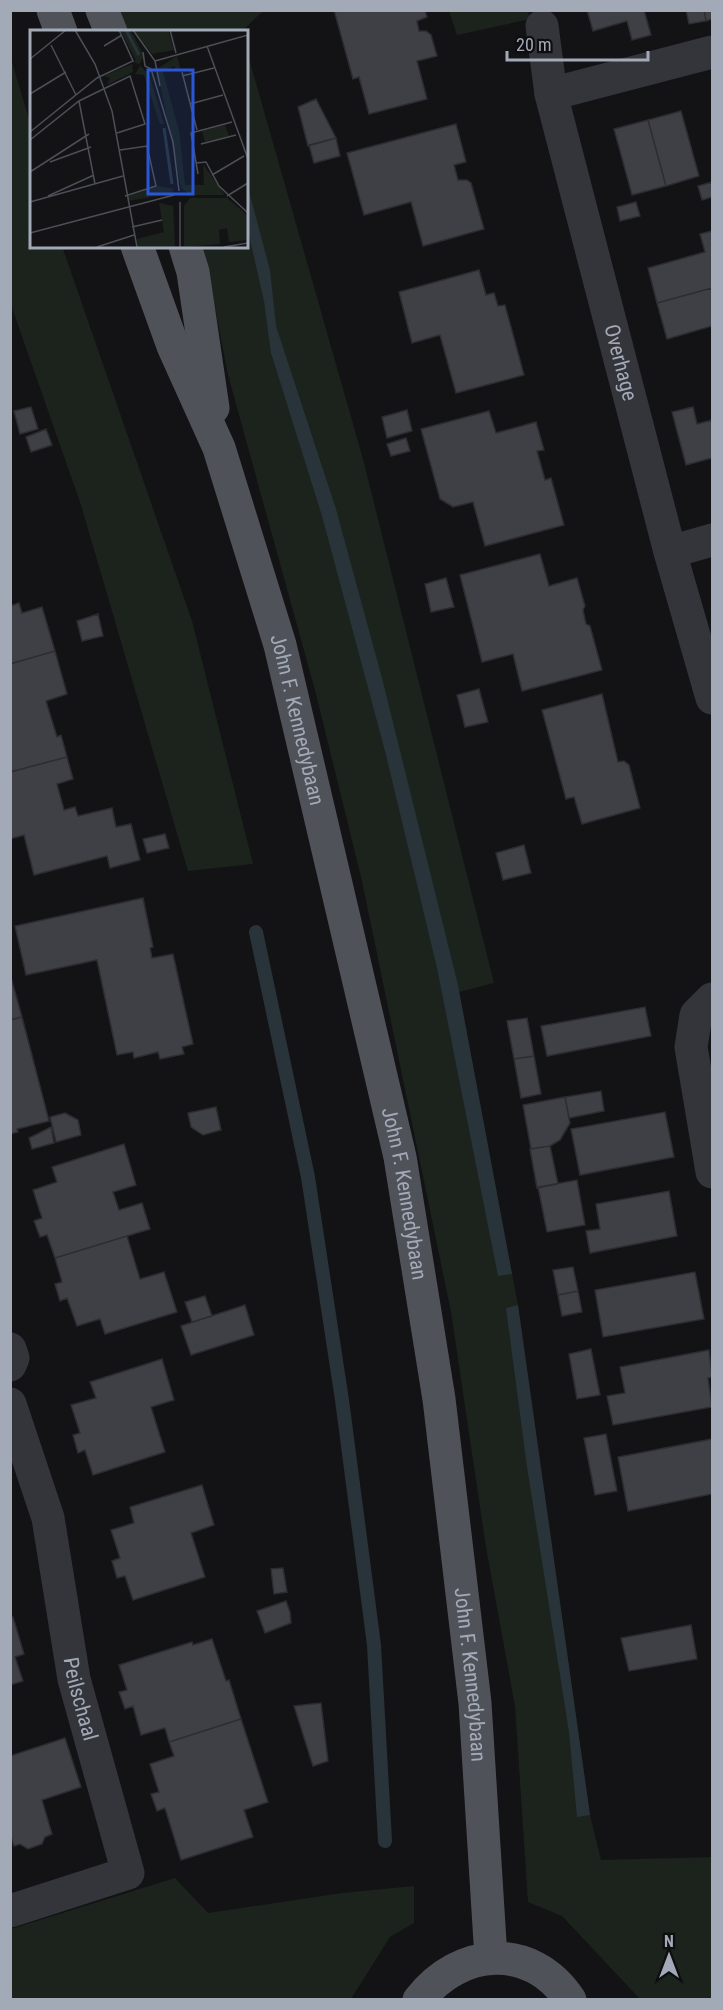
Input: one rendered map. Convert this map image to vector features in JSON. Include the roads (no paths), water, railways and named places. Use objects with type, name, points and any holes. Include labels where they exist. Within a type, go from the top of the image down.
[{"type":"main road","points":[[53,10],[60,30]]},
{"type":"main road","points":[[102,10],[110,30]]},
{"type":"main road","name":"John F. Kennedybaan","points":[[138,248],[173,346],[219,448],[280,645],[400,1157],[439,1399],[475,1702],[491,1958]]},
{"type":"main road","name":"John F. Kennedybaan","points":[[186,248],[193,272],[219,448]]},
{"type":"main road","points":[[419,2000],[440,1977],[464,1963],[491,1958],[508,1959],[539,1970],[552,1979],[570,2000]]},
{"type":"street","name":"Overhage","points":[[542,26],[551,94],[669,552],[712,698]]},
{"type":"street","points":[[551,94],[712,52]]},
{"type":"street","points":[[669,552],[712,540]]},
{"type":"street","points":[[712,999],[696,1016],[691,1047],[712,1172]]},
{"type":"street","points":[[10,1349],[13,1358],[10,1365]]},
{"type":"street","name":"Peilschaal","points":[[10,1404],[48,1518],[74,1679],[128,1873],[10,1911]]},
{"type":"waterway","points":[[256,932],[308,1177],[342,1400],[374,1645],[385,1841]]}]
